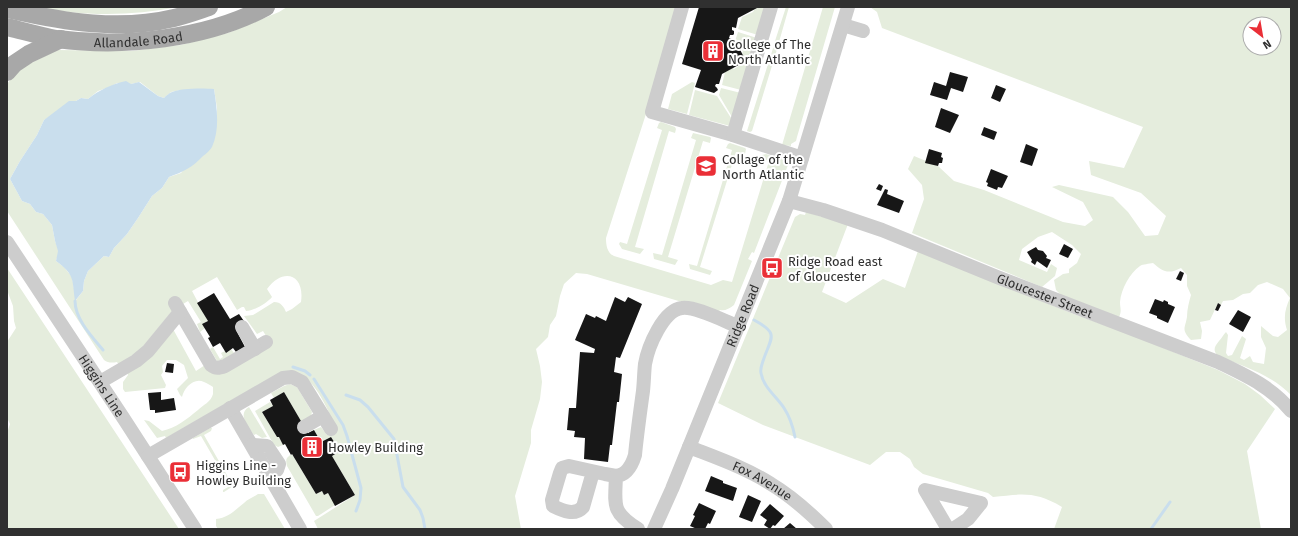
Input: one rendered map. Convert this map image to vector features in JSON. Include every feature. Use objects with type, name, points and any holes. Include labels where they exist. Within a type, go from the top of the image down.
[{"type":"main road","name":"Allandale Road","points":[[8,18],[53,19],[85,23],[130,24],[174,18],[209,7]]},
{"type":"main road","name":"Allandale Road","points":[[8,18],[61,39],[92,42],[119,42],[142,41],[203,30],[228,23],[266,7]]},
{"type":"main road","points":[[7,72],[14,64],[25,56],[40,48],[54,44],[61,39]]},
{"type":"street","points":[[682,7],[652,112],[733,135],[802,158]]},
{"type":"street","points":[[733,135],[771,7]]},
{"type":"street","name":"Ridge Road","points":[[654,529],[789,201],[848,7]]},
{"type":"street","points":[[843,25],[863,31]]},
{"type":"street","name":"Gloucester Street","points":[[789,201],[823,210],[882,230],[997,277],[1218,362],[1252,379],[1271,391],[1291,411]]},
{"type":"street","name":"Higgins Line","points":[[7,242],[195,529]]},
{"type":"street","points":[[100,382],[148,351],[178,308],[214,368],[225,366],[260,345],[242,327]]},
{"type":"street","points":[[593,472],[616,476],[621,475],[628,470],[632,464],[635,455],[645,363],[657,333],[664,320],[670,313],[678,308],[693,308],[737,326]]},
{"type":"street","points":[[148,456],[284,378],[292,377],[302,382],[331,429]]},
{"type":"street","points":[[230,408],[300,529]]},
{"type":"street","points":[[304,427],[323,416]]},
{"type":"street","name":"Fox Avenue","points":[[689,447],[752,473],[771,484],[810,512],[826,529]]},
{"type":"street","points":[[616,476],[615,501],[618,512],[626,522],[638,529]]},
{"type":"street","points":[[948,529],[924,490],[980,503],[968,519],[954,529]]},
{"type":"green space","points":[[39,7],[178,7],[137,13],[110,14],[69,12]]},
{"type":"green space","points":[[287,7],[677,7],[645,117],[606,238],[608,251],[614,256],[711,285],[723,280],[732,282],[769,161],[761,158],[762,155],[766,154],[785,160],[788,165],[754,253],[752,252],[748,259],[752,261],[734,305],[729,309],[719,311],[682,302],[587,274],[576,273],[564,284],[556,316],[550,325],[548,337],[536,349],[542,382],[540,399],[531,430],[531,443],[515,496],[521,529],[318,529],[314,521],[355,495],[332,456],[340,451],[331,437],[321,442],[314,430],[321,427],[327,435],[337,429],[323,400],[309,381],[301,375],[292,372],[281,372],[166,438],[165,436],[157,438],[144,420],[149,421],[162,431],[172,428],[185,420],[209,401],[213,394],[213,387],[200,381],[193,382],[187,387],[182,397],[177,389],[188,378],[184,365],[176,360],[167,360],[162,366],[163,372],[161,375],[166,385],[165,388],[125,392],[123,389],[123,382],[128,375],[127,372],[173,329],[196,371],[205,365],[271,344],[263,331],[257,334],[244,316],[253,315],[274,302],[280,304],[286,312],[292,309],[301,302],[300,285],[292,277],[286,276],[280,278],[273,282],[267,289],[272,297],[270,299],[256,308],[246,311],[244,307],[237,310],[217,277],[192,291],[208,321],[203,324],[205,328],[200,332],[197,324],[201,322],[188,301],[173,310],[141,349],[119,365],[117,362],[107,362],[104,360],[7,211],[7,84],[19,69],[57,50],[132,51],[181,45],[228,33],[279,12]],"holes":[[[140,82],[158,96],[164,98],[171,92],[181,90],[214,89],[217,108],[216,128],[181,173],[169,177],[162,188],[152,196],[127,234],[114,248],[109,257],[104,256],[88,271],[84,281],[83,291],[76,300],[72,277],[64,267],[56,261],[59,251],[55,241],[52,225],[43,214],[36,212],[30,204],[22,201],[10,179],[37,135],[44,120],[81,98],[88,99],[98,91],[117,83],[131,84]]]},
{"type":"green space","points":[[759,7],[766,7],[758,35],[738,29],[742,17],[753,12]]},
{"type":"green space","points":[[786,7],[789,7],[779,42],[775,41]]},
{"type":"green space","points":[[823,7],[835,7],[796,141],[791,144],[791,146],[782,145]]},
{"type":"green space","points":[[870,7],[1291,7],[1291,395],[1275,382],[1266,377],[1247,367],[1218,356],[1215,350],[1216,345],[1226,332],[1228,335],[1226,353],[1228,356],[1232,355],[1242,336],[1246,339],[1240,358],[1244,360],[1250,356],[1253,362],[1264,364],[1266,348],[1261,337],[1261,326],[1273,336],[1278,337],[1287,330],[1285,314],[1290,298],[1283,289],[1267,282],[1258,285],[1250,293],[1243,294],[1233,300],[1223,301],[1221,305],[1218,303],[1210,320],[1200,322],[1202,331],[1201,339],[1191,340],[1184,329],[1191,295],[1187,286],[1187,275],[1181,268],[1169,272],[1162,270],[1153,263],[1144,264],[1136,269],[1124,287],[1120,302],[1121,311],[1119,317],[1061,295],[1056,290],[1054,280],[1063,274],[1069,273],[1069,269],[1077,263],[1081,254],[1072,245],[1052,232],[1038,237],[1022,249],[1019,260],[1047,272],[1051,264],[1057,268],[1055,276],[1042,287],[912,233],[924,199],[922,185],[908,169],[914,156],[938,166],[954,181],[984,190],[1063,222],[1085,226],[1093,220],[1083,202],[1052,187],[1059,185],[1113,197],[1128,212],[1145,236],[1158,235],[1166,216],[1141,193],[1091,175],[1089,161],[1124,168],[1143,127],[882,28],[877,12]]},
{"type":"green space","points":[[738,32],[757,38],[750,61],[746,60],[742,53],[742,49],[740,49],[735,41]]},
{"type":"green space","points":[[774,45],[778,46],[752,131],[750,132],[747,131]]},
{"type":"green space","points":[[745,62],[750,63],[741,90],[722,85],[725,72],[733,68],[734,69]]},
{"type":"green space","points":[[692,82],[695,83],[687,114],[668,109],[672,94]]},
{"type":"green space","points":[[721,88],[741,93],[732,117],[719,95]]},
{"type":"green space","points":[[695,90],[717,96],[733,121],[730,126],[689,115]]},
{"type":"green space","points":[[661,122],[675,127],[676,129],[675,133],[669,131],[635,247],[644,249],[640,254],[622,249],[619,244],[620,242],[627,244],[662,130],[657,128]]},
{"type":"green space","points":[[693,133],[711,138],[710,143],[703,141],[668,257],[678,260],[675,265],[654,259],[653,253],[662,255],[696,140],[691,138]]},
{"type":"green space","points":[[730,143],[746,149],[745,154],[736,152],[700,267],[712,271],[710,275],[690,269],[689,264],[697,266],[732,150],[726,148]]},
{"type":"green space","points":[[806,212],[848,224],[822,292],[846,303],[883,279],[905,288],[918,251],[1071,313],[1129,334],[1218,370],[1245,384],[1275,409],[1247,451],[1261,529],[1054,529],[1062,507],[1044,498],[1028,495],[993,497],[988,493],[923,474],[914,467],[910,459],[900,452],[886,452],[870,465],[763,425],[718,403],[795,217],[800,214],[805,215]]},
{"type":"green space","points":[[7,268],[179,529],[7,529],[7,433],[10,424],[7,418],[7,342],[16,328],[13,306],[7,290]]},
{"type":"green space","points":[[213,347],[220,359],[223,357],[221,353],[225,351],[226,353],[231,349],[234,353],[220,362],[217,361],[210,349]]},
{"type":"green space","points":[[290,384],[297,387],[312,412],[311,416],[303,425],[284,392],[274,398],[271,393]]},
{"type":"green space","points":[[270,402],[273,406],[262,412],[283,445],[278,447],[274,445],[255,411]]},
{"type":"green space","points":[[249,407],[267,437],[262,438],[256,434],[254,435],[245,421],[244,413]]},
{"type":"green space","points":[[212,428],[211,431],[204,435],[232,484],[241,481],[224,492],[223,490],[230,486],[201,436],[193,439]]},
{"type":"green space","points":[[292,454],[316,494],[322,491],[324,495],[328,493],[335,505],[318,516],[316,516],[287,466],[287,458]]},
{"type":"green space","points":[[258,494],[264,494],[285,529],[218,529],[216,526],[216,519],[228,515],[247,500]]},
{"type":"water","points":[[126,81],[131,84],[139,82],[158,96],[164,98],[171,92],[181,90],[198,88],[214,89],[217,118],[215,140],[208,152],[199,160],[188,169],[169,177],[162,188],[152,196],[127,234],[114,248],[109,257],[104,256],[88,271],[84,281],[83,291],[75,301],[72,278],[67,270],[56,261],[58,251],[52,225],[43,214],[36,212],[30,204],[22,201],[10,179],[37,135],[44,120],[69,101],[76,101],[81,98],[88,99],[106,88]]},
{"type":"building","name":"College of The North Atlantic","points":[[699,7],[759,7],[738,18],[736,28],[732,27],[734,34],[730,35],[729,38],[735,40],[746,61],[722,74],[719,84],[716,84],[715,86],[718,90],[714,93],[695,87],[701,70],[682,64]]},
{"type":"building","points":[[950,72],[968,77],[963,92],[951,88],[947,100],[930,95],[934,82],[946,86]]},
{"type":"building","points":[[996,85],[1006,89],[1000,102],[991,98]]},
{"type":"building","points":[[941,108],[959,115],[950,133],[935,127]]},
{"type":"building","points":[[984,127],[997,132],[994,140],[981,135]]},
{"type":"building","points":[[1026,144],[1038,149],[1032,166],[1020,162]]},
{"type":"building","points":[[929,149],[942,153],[942,163],[939,163],[938,166],[925,163]]},
{"type":"building","points":[[991,169],[1008,176],[1002,188],[998,187],[997,190],[987,186],[988,183],[986,182]]},
{"type":"building","points":[[879,184],[883,186],[881,191],[876,189]]},
{"type":"building","points":[[885,189],[888,190],[887,194],[904,201],[899,213],[877,205]]},
{"type":"building","points":[[1064,244],[1073,249],[1068,258],[1059,254]]},
{"type":"building","points":[[1036,247],[1038,250],[1043,251],[1047,256],[1046,258],[1051,260],[1047,268],[1037,261],[1035,265],[1031,262],[1032,260],[1027,252]]},
{"type":"building","points":[[1180,271],[1184,273],[1181,281],[1176,279]]},
{"type":"building","points":[[214,293],[230,319],[239,314],[246,324],[236,330],[245,347],[236,352],[233,348],[226,353],[220,343],[213,347],[208,338],[210,337],[202,324],[208,321],[197,303]]},
{"type":"building","points":[[615,297],[625,302],[628,297],[642,304],[620,358],[616,357],[614,372],[622,374],[619,402],[617,402],[612,445],[610,445],[608,462],[584,459],[585,438],[574,437],[575,431],[567,430],[569,408],[576,408],[580,352],[594,353],[595,349],[575,340],[586,314],[595,318],[596,316],[606,321]]},
{"type":"building","points":[[1155,299],[1163,302],[1164,300],[1168,302],[1168,304],[1175,307],[1168,323],[1149,313]]},
{"type":"building","points":[[1218,303],[1221,305],[1218,311],[1215,310]]},
{"type":"building","points":[[1238,310],[1251,317],[1243,332],[1229,324]]},
{"type":"building","points":[[167,363],[174,364],[173,373],[165,372]]},
{"type":"building","points":[[161,392],[161,400],[174,398],[176,410],[155,413],[155,410],[150,410],[148,393]]},
{"type":"building","name":"Howley Building","points":[[284,392],[308,433],[314,430],[321,442],[331,437],[340,451],[332,456],[355,495],[335,506],[328,493],[324,495],[322,491],[316,494],[292,454],[291,455],[285,444],[283,445],[279,437],[277,437],[262,412],[273,406],[270,400]]},
{"type":"building","points":[[711,476],[723,481],[723,483],[737,488],[733,501],[705,491]]},
{"type":"building","points":[[748,495],[761,501],[752,522],[739,517]]},
{"type":"building","points":[[699,503],[716,511],[710,524],[708,523],[705,529],[697,529],[690,526],[695,516],[693,515]]},
{"type":"building","points":[[770,504],[784,516],[775,526],[773,525],[770,529],[764,525],[767,520],[760,515]]},
{"type":"building","points":[[790,523],[797,529],[783,529]]},
{"type":"waterway","points":[[75,301],[81,321],[89,334],[103,350]]},
{"type":"waterway","points":[[754,320],[768,329],[771,337],[771,341],[761,367],[762,378],[764,383],[786,411],[795,437]]},
{"type":"waterway","points":[[293,367],[305,371],[310,375]]},
{"type":"waterway","points":[[314,379],[343,425],[347,436],[361,488],[360,500],[356,511]]},
{"type":"waterway","points":[[346,395],[360,400],[368,407],[394,439],[403,487],[420,510],[425,529]]},
{"type":"waterway","points":[[1151,529],[1170,502]]},
{"type":"place","name":"College of The North Atlantic","points":[[713,51]]},
{"type":"place","name":"Collage of the North Atlantic","points":[[706,166]]},
{"type":"place","name":"Ridge Road east of Gloucester","points":[[772,268]]},
{"type":"place","name":"Howley Building","points":[[312,447]]},
{"type":"place","name":"Higgins Line - Howley Building","points":[[180,472]]}]
